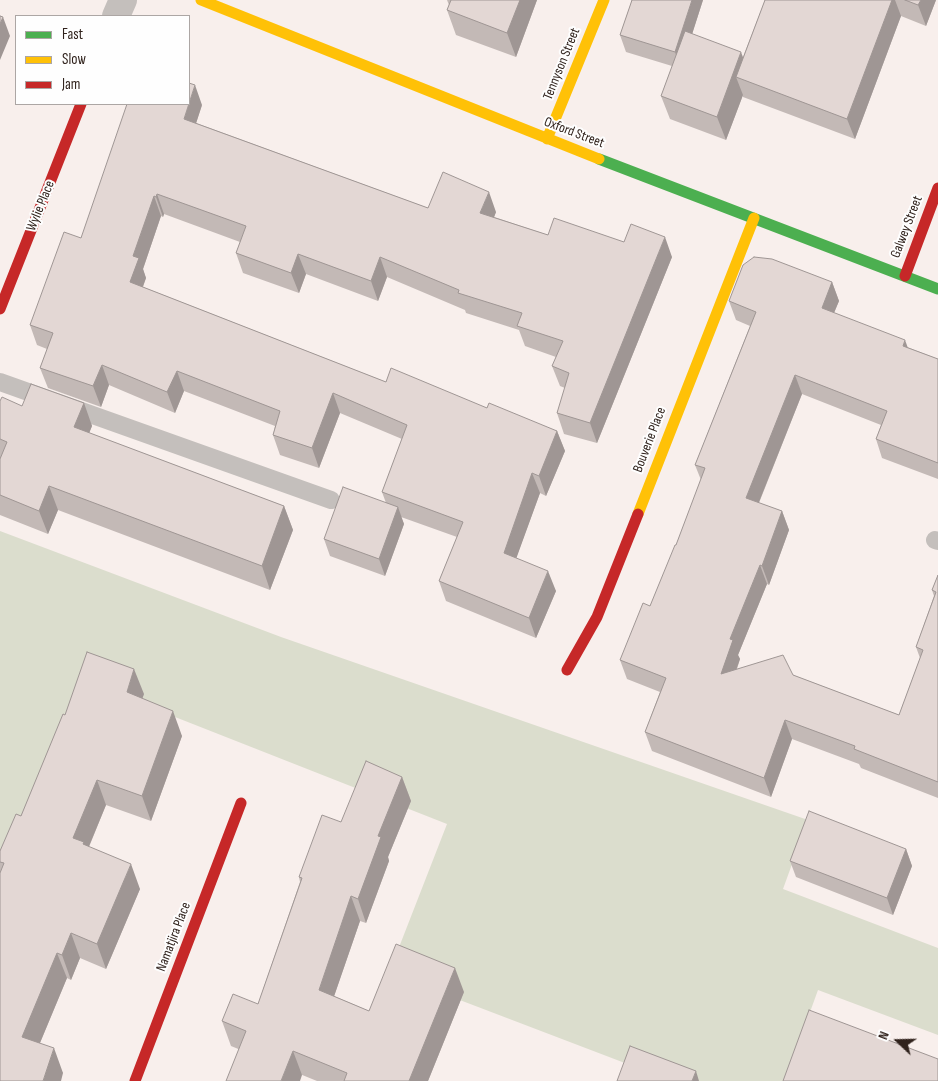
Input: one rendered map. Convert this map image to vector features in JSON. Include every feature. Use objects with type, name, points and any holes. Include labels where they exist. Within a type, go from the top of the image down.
[{"type":"street","points":[[116,15],[123,0]]},
{"type":"street","name":"Oxford Street","points":[[201,0],[547,139],[938,289]]},
{"type":"street","name":"Tennyson Street","points":[[547,139],[604,0]]},
{"type":"street","name":"Wylie Place","points":[[0,309],[82,105]]},
{"type":"street","name":"Galwey Street","points":[[905,276],[938,188]]},
{"type":"street","name":"Bouverie Place","points":[[567,670],[597,617],[754,218]]},
{"type":"street","name":"Namatjira Place","points":[[135,1081],[241,804]]},
{"type":"lane","points":[[0,382],[331,500]]},
{"type":"green space","points":[[0,531],[281,637],[808,820],[783,889],[938,948],[938,1035],[818,990],[785,1081],[672,1081],[389,973],[447,824],[81,680],[0,899]]},
{"type":"building","points":[[451,0],[520,0],[507,33],[447,10]]},
{"type":"building","points":[[632,0],[692,0],[675,52],[620,35]]},
{"type":"building","points":[[765,0],[892,0],[847,119],[736,77]]},
{"type":"building","points":[[905,0],[921,0],[918,5]]},
{"type":"building","points":[[685,31],[741,52],[717,117],[661,96]]},
{"type":"building","points":[[190,83],[195,85],[190,101]]},
{"type":"building","points":[[127,105],[189,105],[184,119],[428,208],[443,172],[489,192],[480,213],[548,235],[554,218],[624,242],[631,224],[665,237],[590,423],[557,413],[569,373],[552,366],[563,341],[517,326],[522,313],[458,293],[459,290],[380,257],[371,281],[298,254],[291,273],[236,253],[246,226],[157,194],[156,197],[154,196],[133,256],[139,258],[130,282],[386,382],[391,368],[487,408],[489,403],[557,431],[539,476],[532,473],[504,553],[548,571],[529,618],[439,581],[463,522],[382,492],[407,425],[333,393],[312,448],[273,435],[280,411],[177,371],[167,392],[102,365],[93,386],[40,368],[53,333],[30,325],[64,232],[81,238]]},
{"type":"building","points":[[754,257],[772,259],[832,282],[822,308],[905,340],[903,346],[938,359],[938,463],[876,439],[887,411],[795,375],[746,498],[782,511],[762,566],[760,565],[730,639],[733,640],[721,674],[783,655],[793,675],[899,715],[923,650],[916,647],[936,592],[932,590],[938,575],[938,782],[854,749],[855,746],[785,720],[764,778],[645,732],[666,678],[620,660],[643,603],[650,606],[676,545],[705,468],[695,465],[756,312],[729,301],[743,265]]},
{"type":"building","points":[[31,384],[84,403],[74,427],[284,506],[262,566],[49,486],[39,511],[0,495],[0,459],[7,442],[0,439],[0,401],[2,397],[22,406]]},
{"type":"building","points":[[343,487],[398,507],[379,559],[324,539]]},
{"type":"building","points":[[87,652],[134,669],[127,692],[173,711],[142,796],[97,780],[73,838],[131,864],[97,944],[71,933],[62,955],[57,953],[22,1037],[54,1048],[43,1081],[0,1081],[0,873],[4,863],[0,862],[0,851],[16,814],[21,816],[63,714],[65,715]]},
{"type":"building","points":[[366,761],[402,777],[378,836],[381,837],[358,899],[351,896],[319,990],[369,1011],[396,944],[455,968],[409,1081],[344,1081],[347,1073],[293,1051],[281,1081],[226,1081],[246,1031],[222,1021],[233,994],[258,1004],[302,878],[299,877],[322,815],[341,822]]},
{"type":"building","points":[[809,811],[906,849],[887,898],[790,861]]},
{"type":"building","points":[[809,1010],[938,1059],[938,1081],[783,1081]]},
{"type":"building","points":[[630,1046],[696,1071],[692,1081],[617,1081]]},
{"type":"traffic: fast","points":[[599,159],[938,289]]},
{"type":"traffic: slow","points":[[201,0],[599,159]]},
{"type":"traffic: slow","points":[[547,139],[604,0]]},
{"type":"traffic: slow","points":[[638,514],[754,218]]},
{"type":"traffic: jam","points":[[0,309],[81,105]]},
{"type":"traffic: jam","points":[[905,276],[938,188]]},
{"type":"traffic: jam","points":[[567,670],[597,617],[638,514]]},
{"type":"traffic: jam","points":[[135,1081],[241,803]]}]
